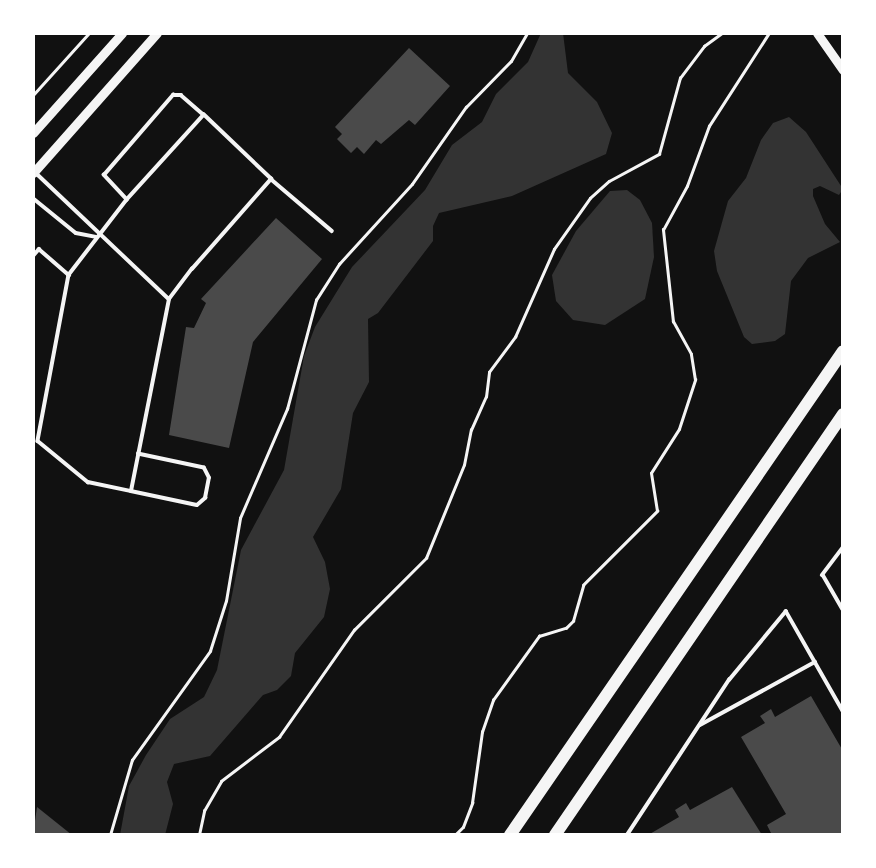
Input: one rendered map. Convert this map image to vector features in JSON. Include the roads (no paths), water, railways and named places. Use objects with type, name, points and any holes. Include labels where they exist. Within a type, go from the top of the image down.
[{"type":"highway","points":[[510,835],[843,351]]},
{"type":"highway","points":[[555,835],[843,414]]},
{"type":"street","points":[[33,134],[122,33]]},
{"type":"street","points":[[34,172],[157,33]]},
{"type":"street","points":[[817,33],[843,71]]},
{"type":"lane","points":[[127,200],[104,175],[173,95],[181,95],[271,179],[332,231]]},
{"type":"lane","points":[[38,441],[69,275],[127,200],[204,115]]},
{"type":"lane","points":[[34,172],[85,217],[98,237],[169,299]]},
{"type":"lane","points":[[131,491],[169,299],[271,179]]},
{"type":"lane","points":[[33,198],[76,233],[98,237]]},
{"type":"lane","points":[[33,256],[39,249],[69,275]]},
{"type":"lane","points":[[33,437],[89,482],[197,505],[205,498],[209,478],[204,468],[138,454]]},
{"type":"lane","points":[[843,548],[823,575],[843,609]]},
{"type":"lane","points":[[627,835],[729,680],[786,611],[843,711]]},
{"type":"lane","points":[[699,726],[815,662]]}]
